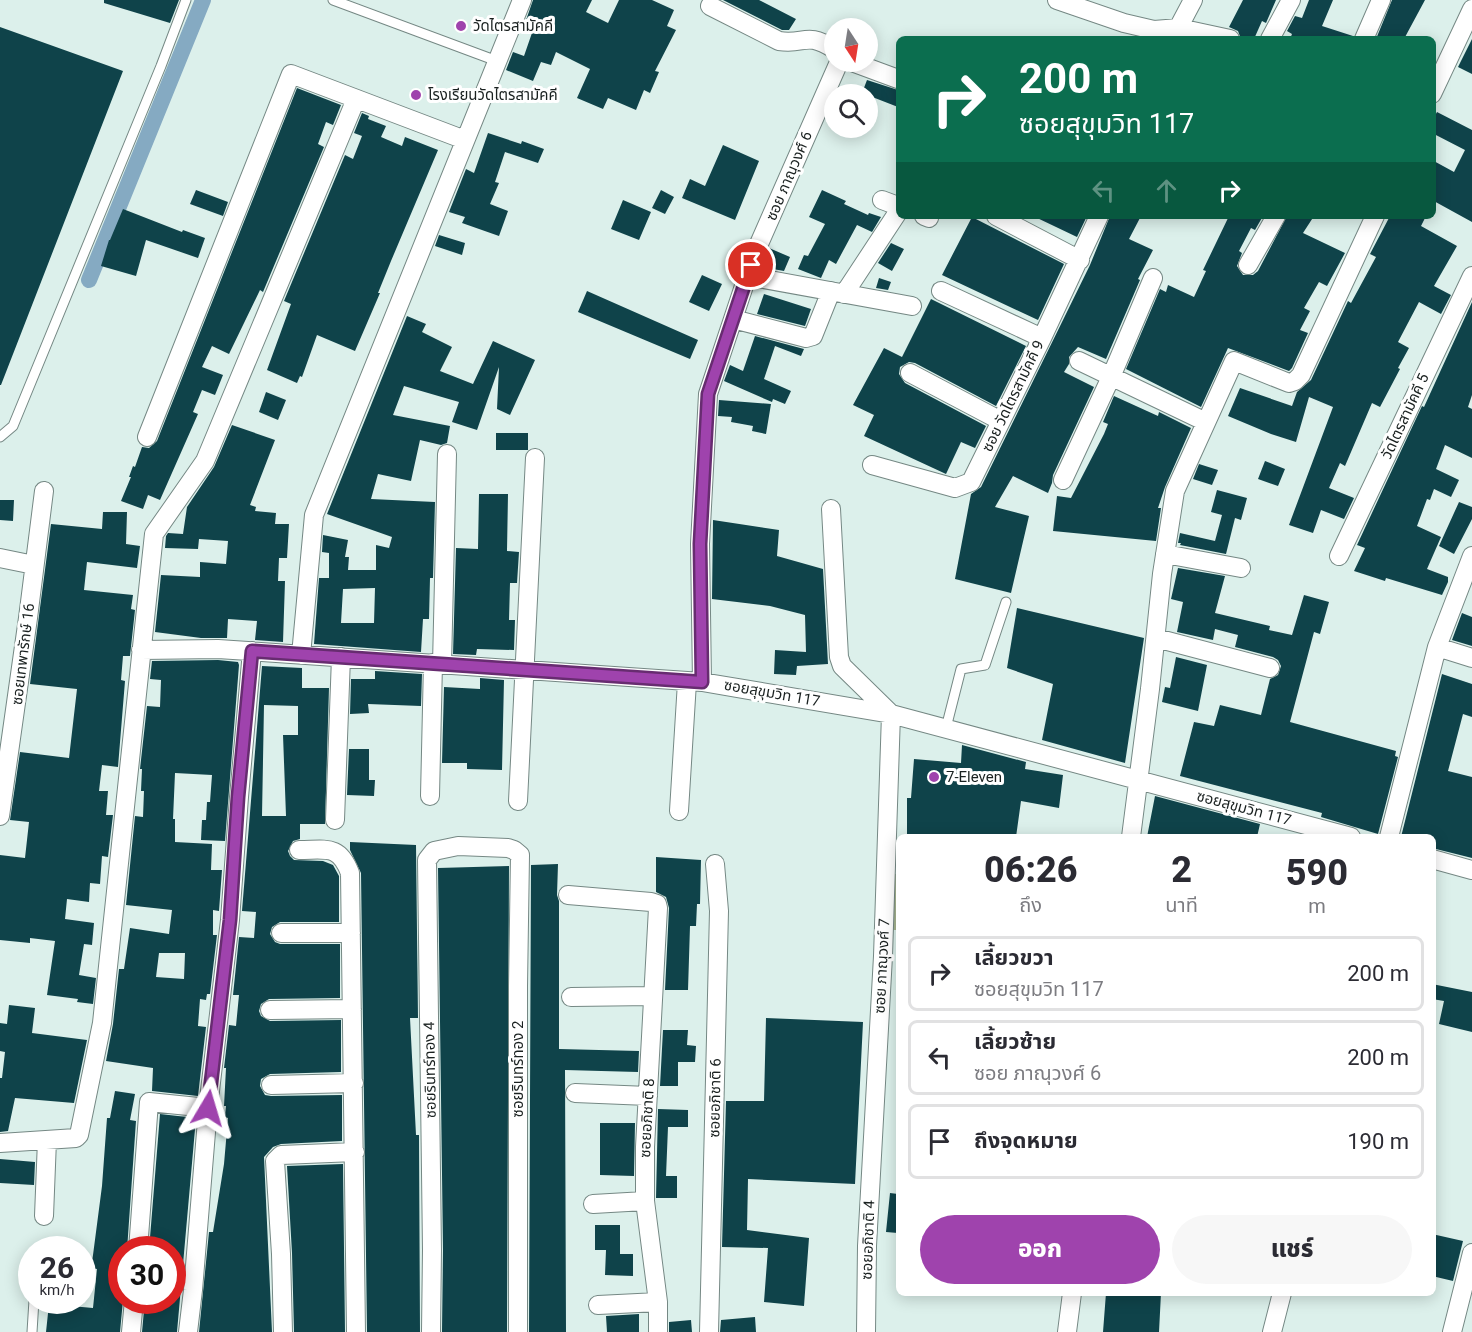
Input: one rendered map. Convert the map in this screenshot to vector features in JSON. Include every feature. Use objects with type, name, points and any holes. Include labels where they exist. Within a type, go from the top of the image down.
[{"type":"street","points":[[301,654],[314,515],[522,0]]},
{"type":"street","points":[[1057,0],[1120,31],[1154,30],[1203,36]]},
{"type":"street","points":[[1176,33],[1193,0]]},
{"type":"street","points":[[1272,36],[1291,0]]},
{"type":"street","points":[[1365,36],[1382,0]]},
{"type":"street","points":[[710,6],[779,41],[788,43],[812,38],[824,44]]},
{"type":"street","points":[[1436,86],[1472,9]]},
{"type":"street","name":"ซอย ภาณุวงศ์ 6","points":[[679,811],[694,682],[708,394],[755,253],[835,72]]},
{"type":"street","points":[[878,72],[896,78]]},
{"type":"street","points":[[147,437],[291,75],[465,140]]},
{"type":"street","points":[[0,1143],[75,1138],[79,1135],[102,1023],[154,534],[206,461],[356,99]]},
{"type":"street","points":[[733,320],[806,338],[813,336],[838,293],[896,215]]},
{"type":"street","points":[[1002,219],[1080,260]]},
{"type":"street","name":"ซอย วัดไตรสามัคคี 9","points":[[872,465],[955,488],[971,482],[1099,219]]},
{"type":"street","points":[[1248,266],[1274,219]]},
{"type":"street","points":[[1131,834],[1165,554],[1175,491],[1234,361],[1289,383],[1301,375],[1374,219]]},
{"type":"street","points":[[747,276],[912,306]]},
{"type":"street","name":"วัดไตรสามัคคี 5","points":[[1339,556],[1472,276]]},
{"type":"street","points":[[1063,480],[1111,377],[1153,278]]},
{"type":"street","points":[[941,291],[1042,338]]},
{"type":"street","points":[[1078,361],[1206,422]]},
{"type":"street","points":[[910,374],[1001,421]]},
{"type":"street","points":[[430,796],[447,454]]},
{"type":"street","points":[[518,801],[535,458]]},
{"type":"street","name":"ซอยเทพารักษ์ 16","points":[[0,816],[44,491]]},
{"type":"street","points":[[831,509],[839,657],[842,666],[891,714]]},
{"type":"street","points":[[1165,554],[1241,568]]},
{"type":"street","points":[[1390,834],[1437,646],[1472,556]]},
{"type":"street","points":[[0,558],[33,565]]},
{"type":"street","points":[[1156,638],[1270,668]]},
{"type":"street","points":[[1437,646],[1472,657]]},
{"type":"street","name":"ซอยสุขุมวิท 117","points":[[141,650],[218,649],[694,682],[891,714],[1340,834]]},
{"type":"street","points":[[188,1332],[208,1108],[230,920],[238,797],[252,651]]},
{"type":"street","points":[[334,820],[341,657]]},
{"type":"street","name":"ซอย ภาณุวงศ์ 7","points":[[872,1147],[883,956],[891,714]]},
{"type":"street","name":"ซอยรินทร์ทอง 4","points":[[431,1332],[427,860],[434,851],[458,846],[473,847]]},
{"type":"street","name":"ซอยรินทร์ทอง 2","points":[[473,847],[508,848],[520,855],[518,1332]]},
{"type":"street","points":[[299,850],[332,850],[344,858],[350,873],[356,1332]]},
{"type":"street","points":[[1436,860],[1472,870]]},
{"type":"street","name":"ซอยอภิชาติ 6","points":[[710,1332],[719,911],[715,864]]},
{"type":"street","name":"ซอยอภิชาติ 8","points":[[568,895],[657,904],[645,1201],[658,1302],[658,1332]]},
{"type":"street","points":[[281,933],[351,933]]},
{"type":"street","points":[[571,997],[653,996]]},
{"type":"street","points":[[270,1010],[352,1009]]},
{"type":"street","points":[[271,1085],[354,1083]]},
{"type":"street","points":[[575,1093],[648,1096]]},
{"type":"street","points":[[139,1236],[149,1102],[208,1108]]},
{"type":"street","points":[[44,1216],[46,1140]]},
{"type":"street","name":"ซอยอภิชาติ 4","points":[[866,1332],[872,1147]]},
{"type":"street","points":[[283,1332],[275,1161],[281,1155],[355,1152]]},
{"type":"street","points":[[592,1204],[645,1201]]},
{"type":"street","points":[[1452,1332],[1472,1253]]},
{"type":"street","points":[[1067,1332],[1072,1296]]},
{"type":"street","points":[[1272,1332],[1281,1296]]},
{"type":"street","points":[[598,1305],[658,1302]]},
{"type":"street","points":[[131,1332],[133,1314]]},
{"type":"lane","points":[[0,437],[13,426],[186,0]]},
{"type":"lane","points":[[333,0],[497,61]]},
{"type":"lane","points":[[946,728],[961,669],[985,665],[1006,602]]},
{"type":"lane","points":[[32,1332],[33,1314]]},
{"type":"green space","points":[[895,874],[896,874],[896,930],[893,930]]},
{"type":"building","points":[[104,0],[179,0],[170,23],[104,3]]},
{"type":"building","points":[[533,0],[592,0],[586,12],[608,23],[619,0],[652,0],[674,10],[667,26],[676,30],[655,71],[659,72],[650,93],[644,90],[636,110],[608,98],[603,109],[577,98],[590,69],[556,52],[551,65],[541,62],[533,81],[506,70],[513,52],[524,56],[533,30],[524,26]]},
{"type":"building","points":[[723,0],[759,0],[796,19],[789,30],[782,30]]},
{"type":"building","points":[[1243,0],[1276,0],[1266,23],[1262,21],[1255,36],[1240,36],[1238,31],[1229,27]]},
{"type":"building","points":[[1309,0],[1333,0],[1322,26],[1353,36],[1291,36],[1292,34],[1287,31],[1295,16],[1302,18]]},
{"type":"building","points":[[1392,0],[1425,0],[1406,36],[1377,36]]},
{"type":"building","points":[[0,27],[123,71],[1,385],[0,385]]},
{"type":"building","points":[[1472,39],[1472,74],[1458,67]]},
{"type":"building","points":[[867,80],[896,89],[896,106],[878,99],[878,84],[865,84]]},
{"type":"building","points":[[297,88],[341,105],[333,125],[326,122],[318,144],[324,147],[263,292],[260,290],[229,354],[212,346],[202,367],[223,375],[215,395],[202,390],[193,412],[198,414],[160,500],[148,495],[143,509],[121,501],[142,447],[149,448],[157,441]]},
{"type":"building","points":[[1437,112],[1472,130],[1472,222],[1436,202],[1436,162],[1454,172],[1465,150],[1436,135]]},
{"type":"building","points":[[362,113],[369,116],[368,119],[386,126],[381,137],[402,146],[405,137],[438,150],[355,351],[317,335],[302,377],[300,376],[297,383],[267,370],[291,304],[284,301],[345,155],[353,159],[362,136],[354,133]]},
{"type":"building","points":[[488,133],[544,149],[538,163],[505,152],[495,182],[499,183],[490,204],[508,211],[499,236],[462,223],[465,217],[449,212],[466,169],[474,173]]},
{"type":"building","points":[[723,145],[759,161],[735,220],[682,198],[690,179],[705,186]]},
{"type":"building","points":[[196,190],[228,202],[223,216],[190,204]]},
{"type":"building","points":[[661,190],[674,197],[665,214],[652,208]]},
{"type":"building","points":[[822,190],[868,215],[869,213],[881,217],[872,232],[857,225],[836,264],[829,260],[821,278],[798,269],[804,255],[808,256],[825,224],[809,217]]},
{"type":"building","points":[[623,200],[651,212],[639,240],[611,229]]},
{"type":"building","points":[[123,209],[182,232],[183,230],[205,238],[198,258],[146,240],[136,276],[101,266],[109,240]]},
{"type":"building","points":[[971,219],[976,219],[1064,264],[1038,320],[942,275]]},
{"type":"building","points":[[1039,219],[1086,219],[1077,237]]},
{"type":"building","points":[[1109,219],[1139,219],[1129,239],[1153,250],[1138,279],[1140,280],[1106,359],[1078,347],[1069,357],[1069,364],[1064,372],[1094,387],[1053,475],[1048,493],[1013,476],[995,507],[1029,516],[1011,593],[955,579],[971,494],[981,487],[1090,265]]},
{"type":"building","points":[[1228,219],[1261,219],[1255,230],[1251,228],[1239,251],[1242,253],[1237,266],[1243,275],[1253,275],[1258,271],[1285,219],[1312,219],[1303,233],[1345,253],[1327,286],[1319,282],[1304,308],[1310,311],[1300,330],[1308,333],[1292,368],[1289,371],[1228,348],[1201,407],[1126,369],[1160,289],[1166,292],[1168,285],[1194,297],[1206,271],[1203,270]]},
{"type":"building","points":[[1388,219],[1424,219],[1421,226],[1457,246],[1434,286],[1451,295],[1441,314],[1419,302],[1398,342],[1409,348],[1398,368],[1400,369],[1380,407],[1372,403],[1345,466],[1340,463],[1329,488],[1354,498],[1344,519],[1321,510],[1313,533],[1289,525],[1333,407],[1309,397],[1296,442],[1228,416],[1240,388],[1292,406],[1297,392],[1311,380],[1348,301],[1351,303],[1376,257],[1370,254]]},
{"type":"building","points":[[439,235],[465,243],[462,255],[435,246]]},
{"type":"building","points":[[891,243],[904,249],[892,271],[878,263]]},
{"type":"building","points":[[769,248],[790,257],[784,271],[762,267]]},
{"type":"building","points":[[702,275],[722,284],[709,311],[689,302]]},
{"type":"building","points":[[879,278],[891,282],[888,290],[876,288]]},
{"type":"building","points":[[587,291],[698,340],[690,359],[578,312]]},
{"type":"building","points":[[764,294],[811,309],[805,326],[757,314]]},
{"type":"building","points":[[931,299],[1026,346],[996,406],[915,363],[909,362],[900,367],[899,374],[905,383],[986,426],[975,448],[961,442],[946,474],[864,436],[874,415],[853,405],[884,348],[902,357]]},
{"type":"building","points":[[1472,302],[1472,395],[1468,407],[1472,409],[1472,458],[1445,445],[1436,469],[1459,480],[1451,497],[1434,489],[1430,500],[1427,499],[1417,526],[1441,537],[1427,569],[1448,577],[1442,595],[1354,571],[1365,548],[1357,545]]},
{"type":"building","points":[[407,316],[426,324],[422,332],[452,347],[440,371],[473,384],[493,341],[535,360],[510,415],[497,409],[499,367],[477,430],[452,422],[459,402],[404,386],[393,415],[450,426],[447,443],[441,445],[420,440],[411,481],[378,474],[371,499],[435,502],[433,578],[430,578],[429,619],[423,619],[421,652],[314,644],[319,578],[329,578],[329,553],[322,552],[323,535],[348,540],[345,557],[349,557],[348,570],[376,570],[376,545],[389,548],[392,537],[327,514]],"holes":[[[375,588],[374,623],[341,623],[343,589]]]},
{"type":"building","points":[[755,336],[804,349],[801,356],[775,346],[764,379],[791,391],[785,404],[773,399],[772,402],[724,381],[730,365],[743,371]]},
{"type":"building","points":[[266,392],[286,400],[278,420],[259,412]]},
{"type":"building","points":[[1114,396],[1158,416],[1159,412],[1191,428],[1158,508],[1161,508],[1156,541],[1053,531],[1057,496],[1071,498],[1104,434],[1108,424],[1103,422]]},
{"type":"building","points":[[719,400],[771,404],[766,434],[752,431],[753,426],[731,422],[732,417],[718,416]]},
{"type":"building","points":[[232,425],[275,440],[250,505],[256,507],[255,511],[276,513],[275,524],[289,524],[287,558],[279,558],[278,581],[285,581],[283,642],[255,640],[257,621],[228,619],[227,638],[201,638],[155,632],[161,575],[200,577],[200,562],[226,564],[228,541],[199,539],[198,549],[165,548],[168,533],[183,534],[187,507],[214,467]]},
{"type":"building","points":[[496,433],[528,433],[528,450],[496,450]]},
{"type":"building","points":[[1265,461],[1285,469],[1278,486],[1258,479]]},
{"type":"building","points":[[1199,464],[1218,470],[1212,485],[1193,479]]},
{"type":"building","points":[[1217,490],[1247,498],[1241,520],[1235,518],[1226,554],[1180,545],[1181,543],[1178,543],[1180,533],[1215,541],[1222,515],[1211,512]]},
{"type":"building","points":[[479,494],[508,494],[507,551],[519,552],[517,583],[510,583],[509,620],[515,620],[514,650],[477,649],[476,655],[453,654],[456,548],[478,549]]},
{"type":"building","points":[[0,500],[14,500],[13,521],[0,520]]},
{"type":"building","points":[[1459,502],[1472,507],[1472,519],[1454,554],[1439,546]]},
{"type":"building","points":[[103,512],[127,512],[126,544],[140,546],[137,568],[87,562],[84,590],[133,595],[131,609],[135,610],[130,656],[123,656],[121,680],[125,681],[118,767],[102,765],[99,791],[108,791],[106,815],[113,815],[108,857],[102,856],[100,884],[90,883],[89,902],[67,899],[65,919],[94,923],[92,945],[84,944],[79,975],[96,978],[93,1004],[77,1002],[78,999],[47,995],[55,941],[30,938],[30,943],[0,940],[0,855],[25,858],[29,822],[10,820],[20,752],[69,758],[77,689],[30,684],[51,524],[102,529]]},
{"type":"building","points":[[713,520],[779,530],[777,556],[823,569],[828,664],[797,666],[796,675],[774,674],[775,650],[806,652],[805,615],[770,606],[712,599]]},
{"type":"building","points":[[1178,568],[1225,576],[1215,613],[1270,626],[1269,630],[1292,635],[1304,595],[1329,602],[1320,634],[1314,632],[1290,722],[1396,751],[1395,756],[1398,757],[1378,834],[1321,817],[1322,813],[1180,776],[1194,722],[1214,726],[1220,705],[1261,715],[1270,679],[1278,675],[1281,666],[1273,657],[1235,647],[1238,635],[1215,629],[1213,640],[1177,632],[1183,602],[1171,599]]},
{"type":"building","points":[[1017,608],[1144,638],[1125,763],[1042,740],[1053,684],[1007,668]]},
{"type":"building","points":[[1462,613],[1472,617],[1472,646],[1452,640]]},
{"type":"building","points":[[1176,657],[1207,665],[1198,711],[1162,702],[1165,687],[1170,688]]},
{"type":"building","points":[[218,660],[238,662],[239,665],[225,841],[201,840],[202,820],[206,820],[207,802],[210,802],[212,775],[175,773],[173,819],[175,819],[175,842],[212,844],[211,870],[222,870],[219,911],[213,910],[213,935],[217,935],[210,994],[207,994],[206,1000],[200,999],[198,1026],[206,1027],[198,1096],[152,1091],[153,1068],[106,1061],[119,969],[124,969],[130,928],[169,934],[172,910],[126,905],[135,816],[143,817],[144,791],[141,791],[142,769],[140,769],[147,706],[160,707],[161,680],[150,679],[152,661]],"holes":[[[159,953],[185,953],[184,979],[156,977]]]},
{"type":"building","points":[[262,666],[302,668],[302,688],[329,688],[325,824],[300,824],[300,839],[293,841],[288,851],[294,860],[323,861],[333,865],[339,876],[339,922],[280,922],[272,927],[270,934],[275,942],[280,944],[340,944],[340,998],[269,999],[261,1004],[259,1011],[261,1016],[270,1021],[341,1020],[341,1072],[270,1074],[261,1079],[260,1086],[265,1095],[271,1096],[342,1095],[342,1141],[281,1144],[273,1147],[264,1157],[272,1332],[199,1332],[209,1232],[213,1232],[224,1164],[228,1118],[225,1117],[226,1106],[224,1106],[226,1068],[224,1068],[229,1025],[236,1026],[239,995],[233,995],[239,937],[254,938],[256,912],[242,911]],"holes":[[[264,705],[298,706],[298,735],[283,735],[286,816],[262,816]]]},
{"type":"building","points":[[375,671],[422,674],[421,706],[368,704],[369,713],[350,714],[351,679],[375,679]]},
{"type":"building","points":[[1442,674],[1472,684],[1472,717],[1463,714],[1448,771],[1472,777],[1472,858],[1436,849],[1436,834],[1402,834]]},
{"type":"building","points":[[480,678],[504,680],[502,770],[467,769],[467,763],[442,763],[444,687],[480,689]]},
{"type":"building","points":[[962,745],[1026,762],[1025,769],[1063,775],[1059,808],[1021,801],[1016,834],[907,834],[907,798],[911,798],[914,759],[961,763]]},
{"type":"building","points":[[349,749],[369,749],[369,780],[375,780],[374,796],[347,795]]},
{"type":"building","points":[[1155,796],[1260,824],[1258,834],[1148,834]]},
{"type":"building","points":[[350,842],[416,845],[418,1018],[410,1018],[416,1135],[419,1135],[420,1332],[367,1332],[361,873],[350,850]]},
{"type":"building","points":[[656,857],[701,860],[700,904],[697,904],[696,926],[690,926],[688,990],[665,990],[669,908],[666,897],[656,892]]},
{"type":"building","points":[[558,864],[559,1049],[639,1051],[638,1072],[565,1070],[566,1332],[529,1332],[531,865]]},
{"type":"building","points":[[509,866],[507,1332],[442,1332],[438,868]]},
{"type":"building","points":[[1436,985],[1472,992],[1472,1032],[1439,1024],[1444,1001],[1436,1000]]},
{"type":"building","points":[[9,1005],[35,1008],[32,1033],[87,1040],[74,1103],[15,1098],[8,1131],[0,1132],[0,1078],[2,1078],[5,1052],[0,1051],[0,1023],[7,1024]]},
{"type":"building","points":[[766,1018],[863,1022],[855,1184],[748,1179],[747,1230],[809,1238],[804,1306],[764,1302],[768,1248],[722,1247],[726,1101],[764,1101]]},
{"type":"building","points":[[663,1030],[688,1030],[687,1045],[696,1046],[695,1062],[678,1062],[678,1086],[660,1086]]},
{"type":"building","points":[[115,1091],[135,1094],[130,1120],[136,1121],[128,1236],[108,1236],[108,1314],[122,1314],[120,1332],[46,1332],[48,1314],[96,1314],[95,1236],[107,1118],[110,1118]]},
{"type":"building","points":[[658,1109],[688,1110],[688,1127],[668,1127],[666,1176],[677,1176],[677,1198],[656,1198]]},
{"type":"building","points":[[160,1114],[196,1118],[186,1236],[150,1236]]},
{"type":"building","points":[[600,1123],[635,1123],[634,1176],[600,1175]]},
{"type":"building","points":[[0,1159],[35,1162],[34,1185],[0,1183]]},
{"type":"building","points":[[343,1164],[345,1332],[294,1332],[287,1166]]},
{"type":"building","points":[[890,1193],[896,1194],[896,1233],[886,1232]]},
{"type":"building","points":[[595,1225],[620,1225],[620,1254],[633,1254],[633,1276],[605,1275],[606,1250],[595,1250]]},
{"type":"building","points":[[1436,1235],[1463,1241],[1453,1281],[1436,1277]]},
{"type":"building","points":[[1106,1296],[1161,1296],[1159,1332],[1103,1332]]},
{"type":"building","points":[[144,1314],[179,1314],[177,1332],[142,1332]]},
{"type":"building","points":[[639,1314],[639,1332],[607,1332],[606,1316]]},
{"type":"building","points":[[755,1317],[756,1332],[720,1332],[721,1320]]},
{"type":"building","points":[[691,1320],[692,1332],[669,1332],[669,1322]]},
{"type":"waterway","points":[[89,280],[203,0]]},
{"type":"place","name":"วัดไตรสามัคคี","points":[[461,26]]},
{"type":"place","name":"โรงเรียนวัดไตรสามัคคี","points":[[416,95]]},
{"type":"place","name":"7-Eleven","points":[[934,777]]},
{"type":"route","points":[[208,1108],[230,920],[238,797],[252,651],[702,682],[700,544],[708,394],[751,265]]}]
